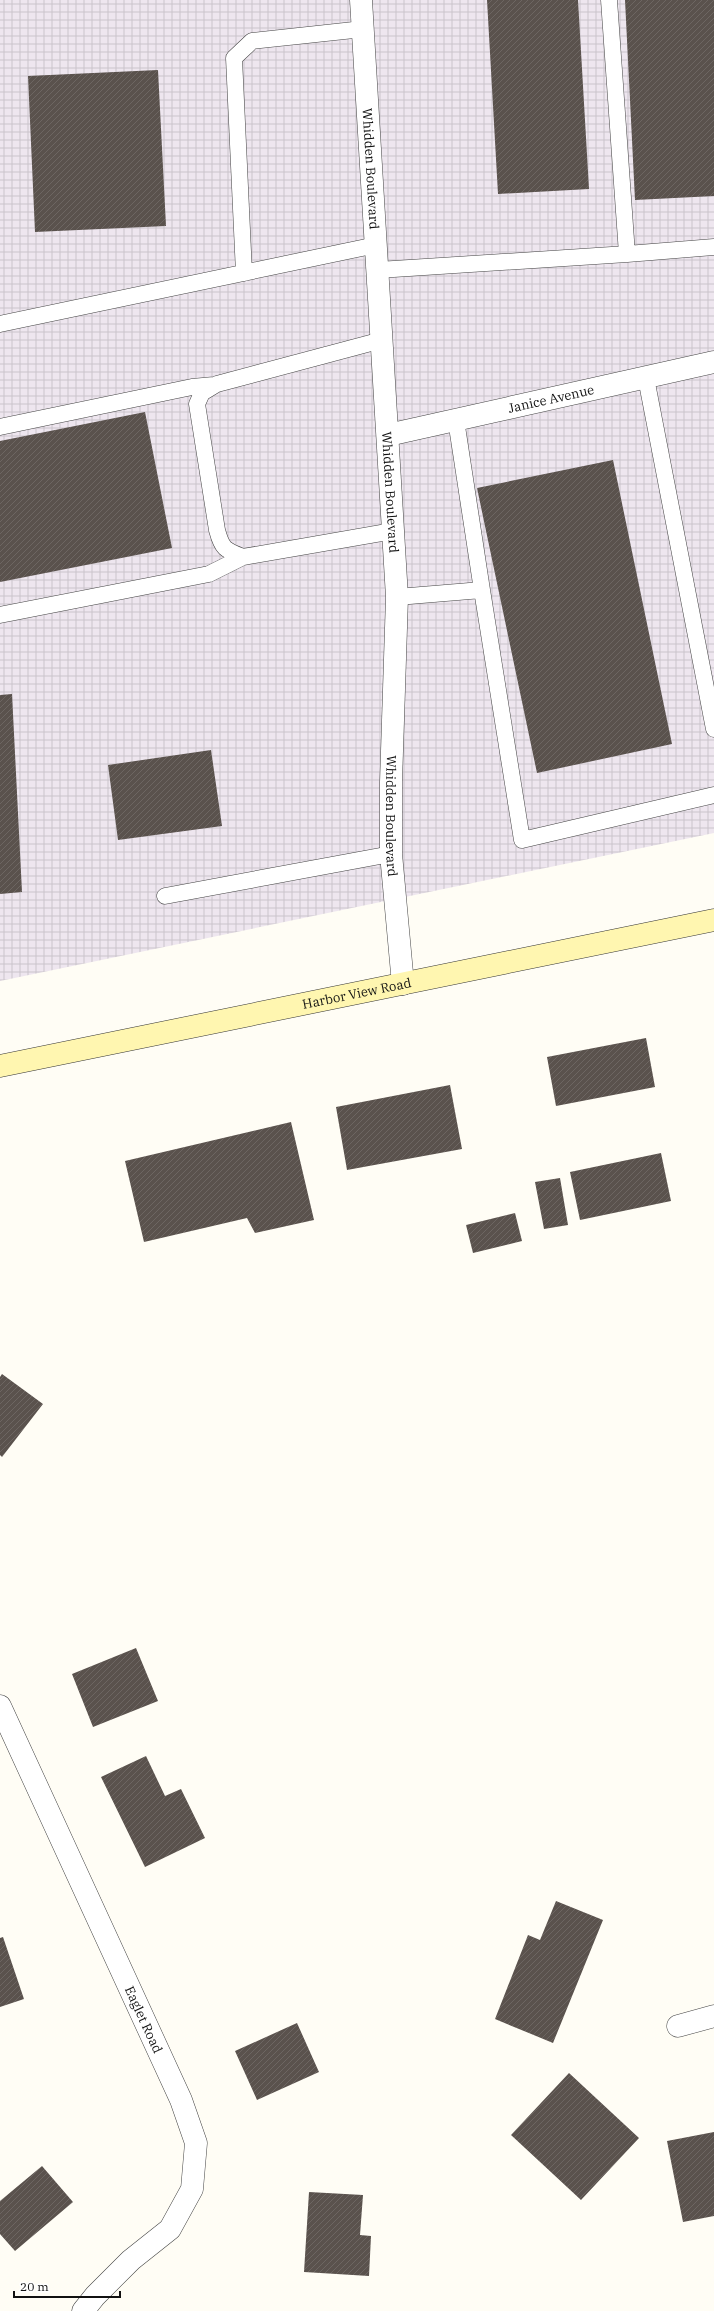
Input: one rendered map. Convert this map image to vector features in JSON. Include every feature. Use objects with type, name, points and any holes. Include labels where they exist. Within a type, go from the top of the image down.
[{"type":"main road","name":"Harbor View Road","points":[[0,1066],[714,920]]},
{"type":"street","name":"Whidden Boulevard","points":[[361,0],[398,597],[391,782],[391,854],[402,984]]},
{"type":"street","name":"Janice Avenue","points":[[388,435],[714,362]]},
{"type":"street","name":"Eaglet Road","points":[[0,1706],[181,2100],[196,2143],[192,2189],[170,2229],[131,2260],[95,2296],[83,2311]]},
{"type":"street","points":[[678,2026],[714,2016]]},
{"type":"lane","points":[[609,0],[627,254]]},
{"type":"lane","points":[[244,273],[234,58],[252,41],[363,29]]},
{"type":"lane","points":[[0,324],[376,245]]},
{"type":"lane","points":[[378,270],[714,247]]},
{"type":"lane","points":[[0,427],[192,387],[217,384],[382,340]]},
{"type":"lane","points":[[646,378],[714,729]]},
{"type":"lane","points":[[217,384],[202,393],[197,404],[198,418],[221,545],[228,551],[244,557]]},
{"type":"lane","points":[[456,420],[522,840],[714,795]]},
{"type":"lane","points":[[0,615],[209,574],[244,557],[394,531]]},
{"type":"lane","points":[[398,597],[482,590]]},
{"type":"lane","points":[[165,896],[391,854]]},
{"type":"shaded area","points":[[0,0],[714,0],[714,833],[0,981]]},
{"type":"building","points":[[487,0],[578,0],[589,189],[498,194]]},
{"type":"building","points":[[625,0],[714,0],[714,196],[635,200]]},
{"type":"building","points":[[158,70],[166,226],[35,232],[28,76]]},
{"type":"building","points":[[145,412],[172,548],[0,582],[0,441]]},
{"type":"building","points":[[613,460],[672,744],[537,773],[477,488]]},
{"type":"building","points":[[12,694],[22,892],[0,894],[0,695]]},
{"type":"building","points":[[211,750],[222,826],[118,840],[108,765]]},
{"type":"building","points":[[646,1038],[655,1087],[556,1106],[547,1057]]},
{"type":"building","points":[[450,1085],[462,1149],[347,1170],[336,1107]]},
{"type":"building","points":[[291,1122],[314,1220],[255,1233],[247,1218],[144,1242],[125,1161]]},
{"type":"building","points":[[661,1153],[671,1201],[580,1220],[570,1172]]},
{"type":"building","points":[[560,1178],[568,1225],[544,1229],[535,1182]]},
{"type":"building","points":[[515,1213],[522,1241],[473,1253],[466,1225]]},
{"type":"building","points":[[2,1374],[43,1404],[2,1457],[0,1455],[0,1377]]},
{"type":"building","points":[[136,1648],[158,1701],[93,1727],[72,1674]]},
{"type":"building","points":[[146,1756],[165,1796],[181,1789],[205,1838],[145,1867],[101,1777]]},
{"type":"building","points":[[556,1901],[603,1920],[553,2043],[495,2019],[528,1935],[540,1940]]},
{"type":"building","points":[[3,1937],[24,1999],[0,2007],[0,1938]]},
{"type":"building","points":[[297,2023],[319,2072],[257,2100],[235,2051]]},
{"type":"building","points":[[569,2073],[639,2138],[581,2200],[511,2135]]},
{"type":"building","points":[[714,2132],[714,2216],[683,2222],[667,2141]]},
{"type":"building","points":[[42,2166],[73,2202],[15,2251],[0,2234],[0,2201]]},
{"type":"building","points":[[309,2192],[363,2195],[360,2235],[371,2236],[369,2276],[304,2272]]}]
